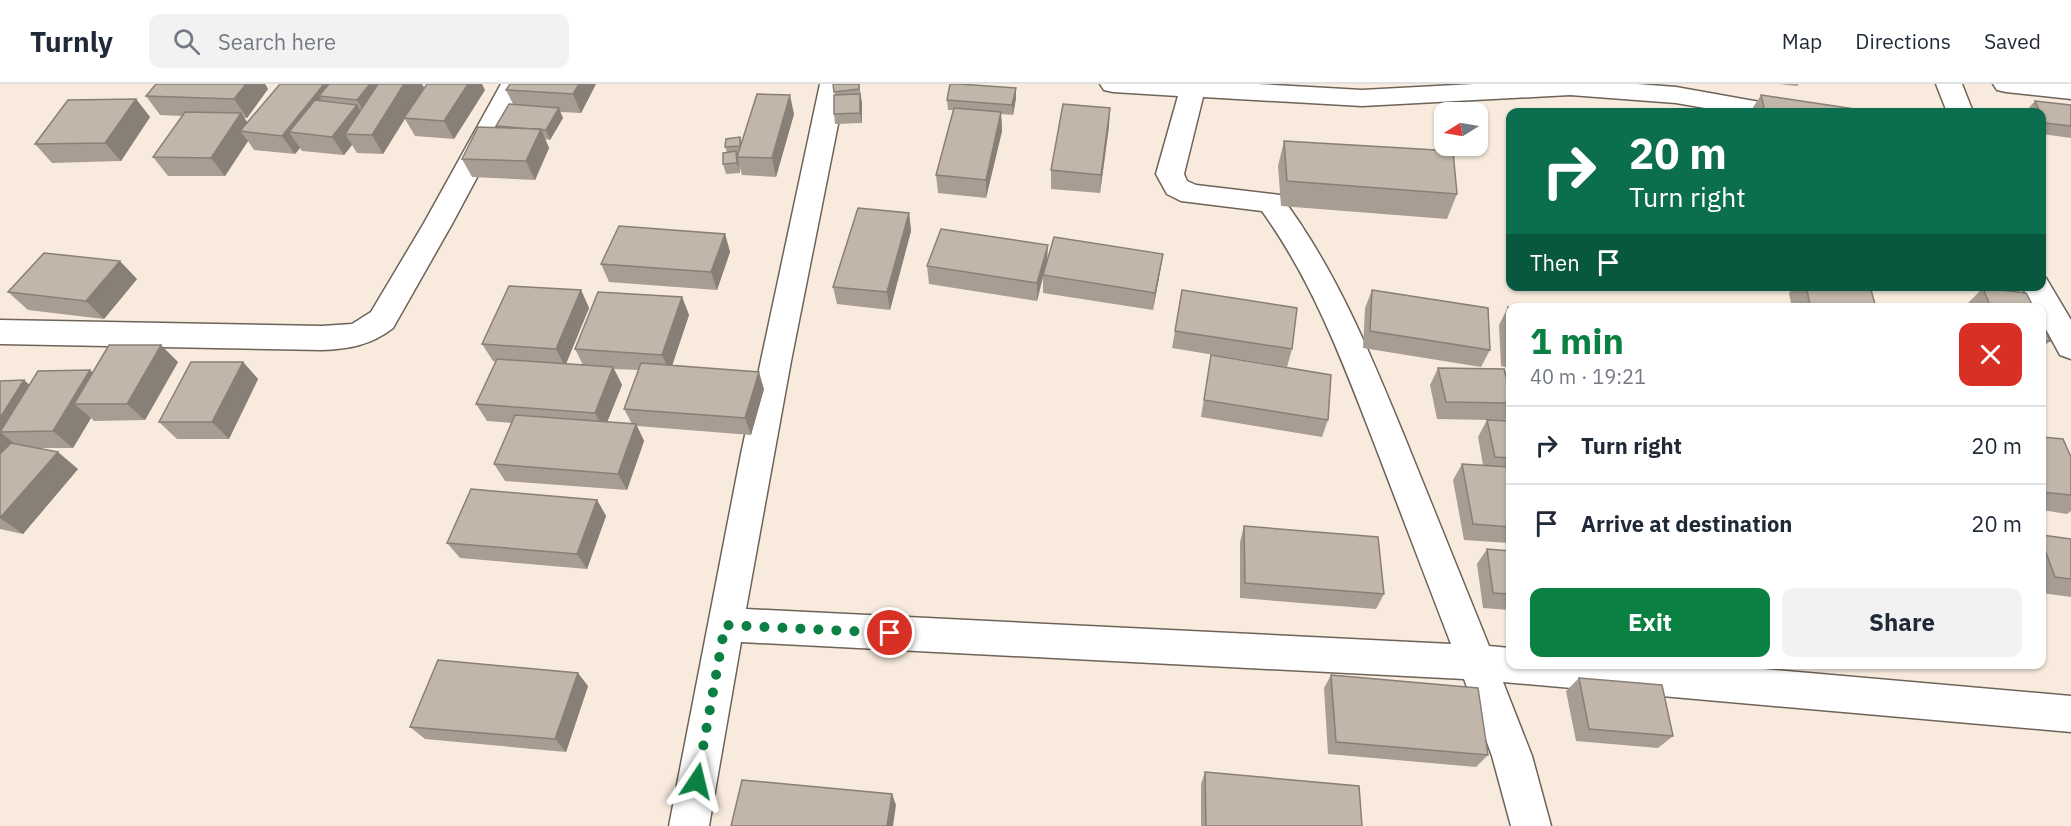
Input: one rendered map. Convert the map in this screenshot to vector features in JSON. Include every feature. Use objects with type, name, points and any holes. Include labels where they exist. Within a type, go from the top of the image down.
[{"type":"street","points":[[0,332],[322,338],[353,337],[368,332],[382,320],[438,224],[514,84]]},
{"type":"street","points":[[689,826],[803,220],[833,84]]},
{"type":"street","points":[[1113,84],[1194,86],[1362,98],[1570,87],[1676,95],[1749,108]]},
{"type":"street","points":[[1949,84],[1958,108]]},
{"type":"street","points":[[2006,84],[2071,91]]},
{"type":"street","points":[[1194,86],[1170,174],[1177,187],[1191,194],[1270,202],[1293,233],[1316,271],[1356,357],[1477,662],[1512,756],[1531,826]]},
{"type":"street","points":[[2046,303],[2071,347]]},
{"type":"street","points":[[725,625],[1506,665]]},
{"type":"street","points":[[1557,669],[2071,714]]},
{"type":"building","points":[[156,84],[246,84],[234,99],[146,96]]},
{"type":"building","points":[[280,84],[324,84],[282,136],[240,131]]},
{"type":"building","points":[[329,84],[370,84],[357,100],[319,96]]},
{"type":"building","points":[[378,84],[404,84],[372,135],[345,134]]},
{"type":"building","points":[[427,84],[468,84],[444,121],[404,118]]},
{"type":"building","points":[[510,84],[579,84],[573,94],[506,90]]},
{"type":"building","points":[[833,84],[859,84],[859,89],[834,92]]},
{"type":"building","points":[[950,84],[1016,88],[1012,105],[947,100]]},
{"type":"building","points":[[757,94],[790,95],[772,158],[737,157]]},
{"type":"building","points":[[860,94],[860,113],[834,114],[834,95]]},
{"type":"building","points":[[1761,95],[1848,108],[1764,108]]},
{"type":"building","points":[[136,99],[105,143],[35,144],[68,100]]},
{"type":"building","points":[[315,100],[357,105],[332,137],[289,132]]},
{"type":"building","points":[[2035,101],[2071,105],[2071,126],[2046,123],[2046,108],[2038,108]]},
{"type":"building","points":[[509,104],[559,108],[546,130],[496,126]]},
{"type":"building","points":[[1063,104],[1110,108],[1101,175],[1051,170]]},
{"type":"building","points":[[954,108],[1001,112],[986,180],[936,175]]},
{"type":"building","points":[[185,112],[241,113],[211,158],[153,157]]},
{"type":"building","points":[[478,127],[541,129],[526,161],[462,159]]},
{"type":"building","points":[[740,137],[740,146],[725,147],[726,139]]},
{"type":"building","points":[[1284,141],[1434,150],[1434,156],[1453,156],[1457,194],[1287,181]]},
{"type":"building","points":[[736,151],[737,163],[723,164],[723,153]]},
{"type":"building","points":[[858,208],[909,213],[887,292],[833,287]]},
{"type":"building","points":[[619,226],[725,234],[711,272],[601,264]]},
{"type":"building","points":[[941,229],[1048,245],[1037,283],[927,266]]},
{"type":"building","points":[[1054,237],[1163,254],[1155,293],[1043,275]]},
{"type":"building","points":[[44,253],[120,261],[86,301],[8,292]]},
{"type":"building","points":[[509,286],[581,290],[556,349],[482,344]]},
{"type":"building","points":[[1182,290],[1297,308],[1292,349],[1175,331]]},
{"type":"building","points":[[1372,290],[1488,308],[1490,350],[1370,331]]},
{"type":"building","points":[[1807,291],[1871,291],[1875,303],[1810,303]]},
{"type":"building","points":[[1984,291],[2026,293],[2031,303],[1989,303]]},
{"type":"building","points":[[598,292],[682,297],[662,355],[575,349]]},
{"type":"building","points":[[109,345],[161,345],[127,404],[74,404]]},
{"type":"building","points":[[1211,355],[1331,375],[1328,420],[1204,400]]},
{"type":"building","points":[[497,359],[613,367],[595,413],[476,404]]},
{"type":"building","points":[[191,362],[243,362],[212,422],[159,422]]},
{"type":"building","points":[[641,363],[759,372],[745,418],[624,409]]},
{"type":"building","points":[[1438,368],[1504,369],[1506,403],[1446,402]]},
{"type":"building","points":[[90,370],[53,431],[0,432],[38,371]]},
{"type":"building","points":[[24,380],[0,418],[0,381]]},
{"type":"building","points":[[515,415],[636,424],[618,474],[494,464]]},
{"type":"building","points":[[1487,420],[1506,421],[1506,458],[1495,457]]},
{"type":"building","points":[[2046,437],[2063,439],[2071,457],[2071,495],[2046,492]]},
{"type":"building","points":[[11,443],[58,452],[0,518],[0,454]]},
{"type":"building","points":[[1462,464],[1506,467],[1506,527],[1473,524]]},
{"type":"building","points":[[471,489],[597,500],[577,554],[447,543]]},
{"type":"building","points":[[1244,526],[1378,537],[1384,594],[1245,583]]},
{"type":"building","points":[[2046,536],[2071,539],[2071,579],[2055,577],[2046,553]]},
{"type":"building","points":[[1487,549],[1506,551],[1506,594],[1493,593]]},
{"type":"building","points":[[438,660],[578,673],[555,739],[410,727]]},
{"type":"building","points":[[1331,675],[1478,688],[1488,755],[1336,742]]},
{"type":"building","points":[[1579,678],[1662,685],[1673,736],[1589,729]]},
{"type":"building","points":[[1205,772],[1359,786],[1362,826],[1206,826]]},
{"type":"building","points":[[742,780],[892,794],[887,826],[731,826]]},
{"type":"route","points":[[697,781],[725,625],[890,633]]}]
